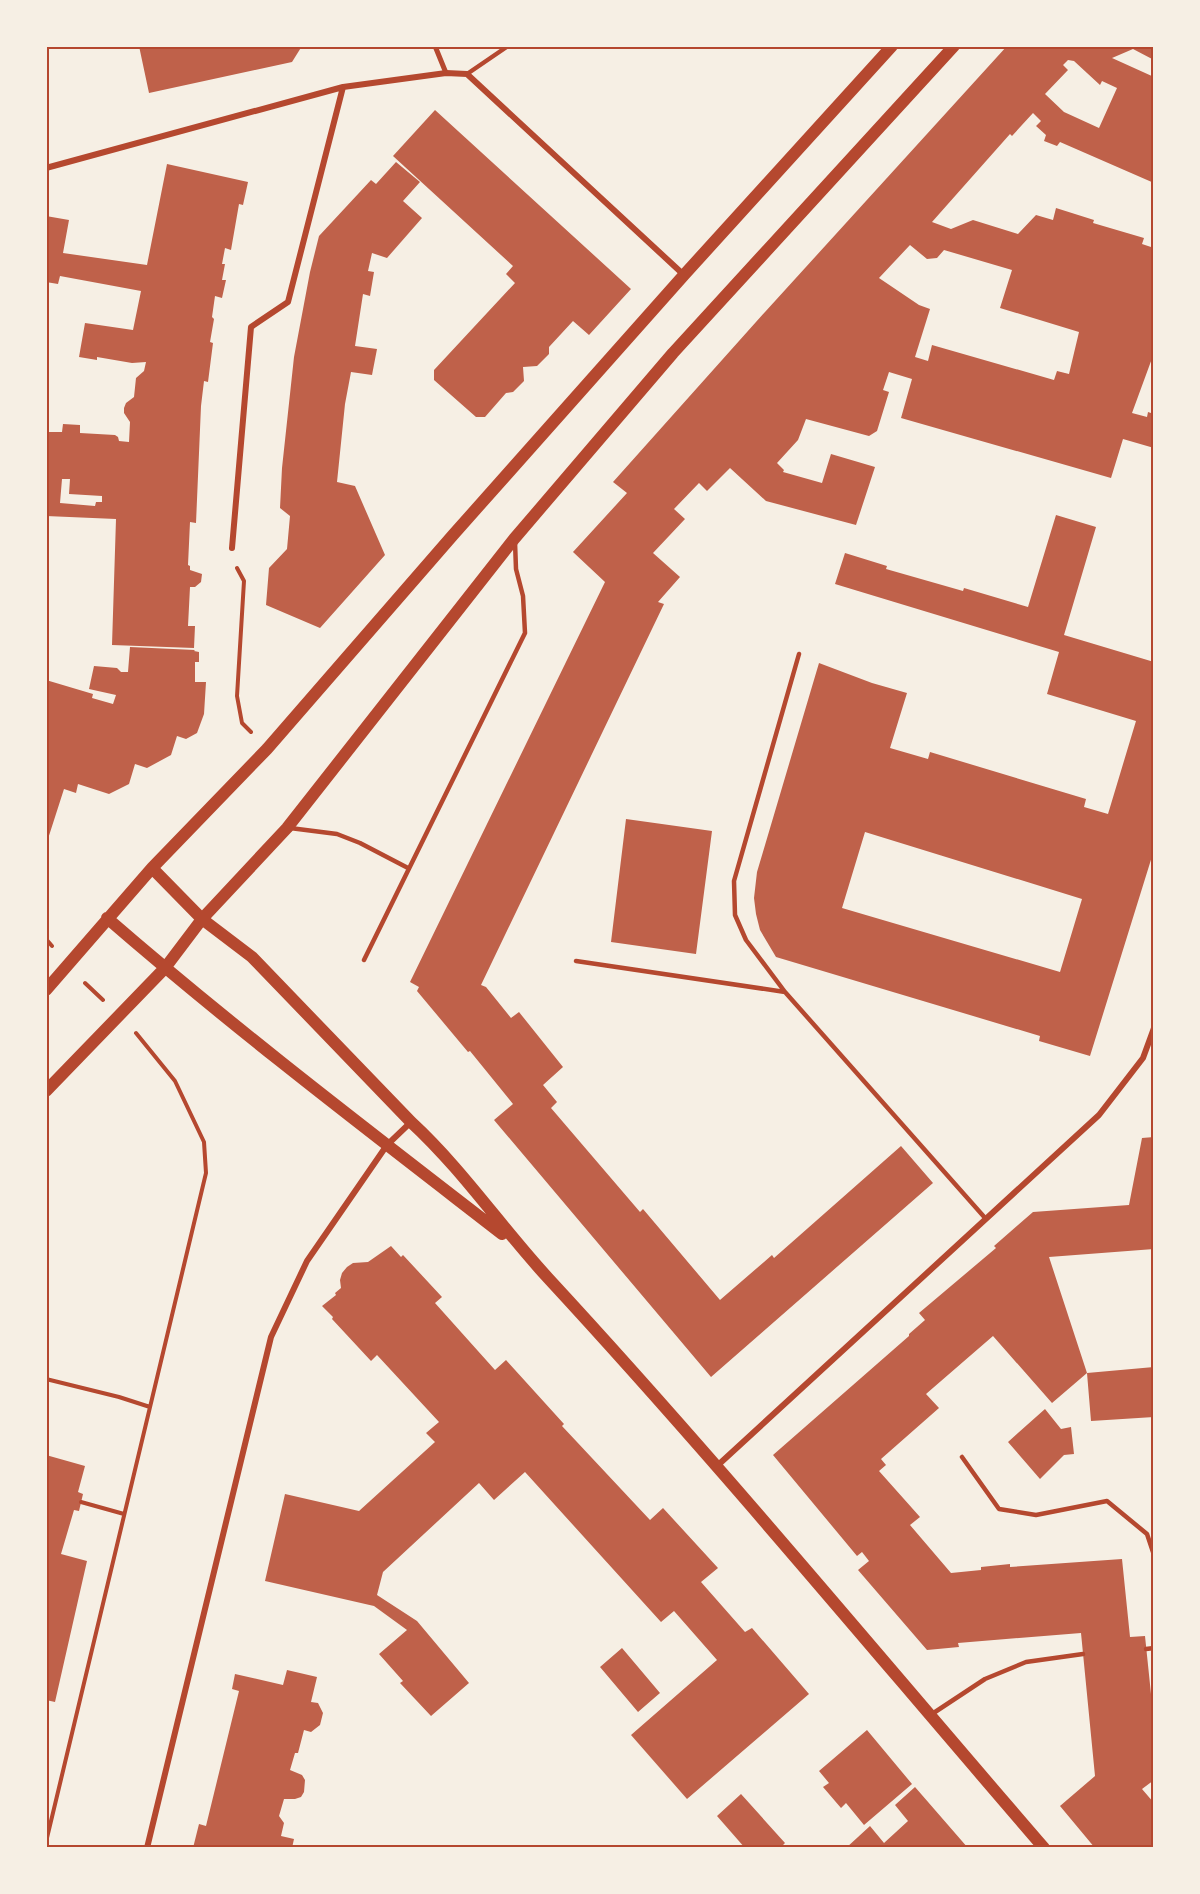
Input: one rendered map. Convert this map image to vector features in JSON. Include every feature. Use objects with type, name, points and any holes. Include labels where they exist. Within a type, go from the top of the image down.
[{"type":"main road","points":[[46,990],[152,868],[267,749],[684,275],[892,46]]},
{"type":"main road","points":[[46,1091],[165,968],[201,919],[287,828],[514,539],[673,353],[954,46]]},
{"type":"main road","points":[[152,868],[201,919],[252,957],[436,1145],[521,1248],[716,1467],[1044,1848]]},
{"type":"main road","points":[[107,918],[165,968],[387,1145],[521,1248]]},
{"type":"street","points":[[435,46],[446,73]]},
{"type":"street","points":[[46,168],[343,87],[446,73],[467,74],[684,275]]},
{"type":"street","points":[[232,548],[251,327],[288,302],[343,87]]},
{"type":"street","points":[[716,1467],[1099,1115],[1143,1058],[1154,1028]]},
{"type":"street","points":[[147,1848],[271,1337],[307,1261],[387,1145],[411,1122]]},
{"type":"lane","points":[[467,74],[508,46]]},
{"type":"lane","points":[[364,960],[525,633],[523,596],[516,569],[514,539]]},
{"type":"lane","points":[[799,654],[734,881],[735,915],[746,940],[785,992],[986,1219]]},
{"type":"lane","points":[[287,828],[337,834],[360,843],[408,868]]},
{"type":"lane","points":[[576,961],[785,992]]},
{"type":"lane","points":[[962,1457],[999,1509],[1036,1515],[1107,1502],[1147,1534],[1154,1555]]},
{"type":"lane","points":[[1146,1649],[1154,1648]]},
{"type":"lane","points":[[930,1716],[985,1679],[1026,1662],[1083,1654]]},
{"type":"path","points":[[232,548],[231,559],[244,581],[237,696],[242,723],[267,749]]},
{"type":"path","points":[[46,939],[68,967],[144,1041],[175,1081],[204,1142],[206,1173],[46,1842]]},
{"type":"path","points":[[46,1378],[150,1407]]},
{"type":"path","points":[[81,1502],[124,1514]]},
{"type":"building","points":[[139,46],[302,46],[292,62],[149,93]]},
{"type":"building","points":[[1007,46],[1154,46],[1154,60],[1133,49],[1112,58],[1154,77],[1154,183],[1060,142],[1057,146],[1044,141],[1046,135],[1036,126],[1041,121],[1033,113],[1012,136],[1010,134],[932,222],[951,229],[973,220],[1018,234],[1036,215],[1053,220],[1056,208],[1094,220],[1093,223],[1144,238],[1142,244],[1154,248],[1154,353],[1132,413],[1147,417],[1148,412],[1154,414],[1154,448],[1123,439],[1111,478],[901,418],[912,379],[889,372],[883,390],[889,392],[877,431],[869,436],[806,419],[798,440],[777,463],[784,470],[783,472],[822,483],[831,454],[875,467],[856,525],[766,501],[730,468],[707,491],[699,483],[674,509],[685,519],[653,553],[680,577],[658,602],[664,604],[481,985],[486,987],[511,1018],[519,1012],[563,1067],[543,1085],[557,1102],[551,1108],[640,1212],[643,1209],[720,1300],[772,1255],[774,1258],[901,1146],[933,1183],[711,1377],[494,1120],[513,1104],[417,991],[419,987],[410,982],[605,582],[573,552],[627,493],[613,482]],"holes":[[[1068,60],[1074,61],[1100,85],[1102,81],[1117,88],[1099,128],[1064,112],[1045,94],[1068,70],[1063,65]],[[910,245],[927,259],[937,258],[944,250],[1012,270],[1000,308],[1079,332],[1069,374],[1057,371],[1054,380],[932,345],[928,361],[915,357],[930,309],[919,305],[879,278]]]},
{"type":"building","points":[[435,110],[631,289],[589,335],[573,321],[549,347],[549,354],[537,366],[523,367],[524,381],[513,392],[506,393],[485,417],[476,417],[434,380],[434,370],[515,283],[506,274],[513,266],[393,156]]},
{"type":"building","points":[[396,162],[420,182],[403,201],[422,218],[387,258],[372,253],[368,271],[374,272],[370,296],[363,294],[355,346],[377,349],[372,375],[351,372],[345,404],[337,482],[355,486],[385,555],[320,628],[266,605],[269,568],[287,549],[290,516],[280,508],[294,357],[319,236],[371,180],[376,184]]},
{"type":"building","points":[[167,164],[248,182],[243,205],[239,204],[231,250],[225,248],[222,280],[226,280],[222,298],[215,296],[210,342],[213,343],[208,382],[204,381],[201,406],[196,523],[190,522],[188,565],[190,570],[202,574],[201,582],[195,587],[190,587],[188,626],[195,626],[194,648],[112,645],[116,519],[46,516],[46,432],[62,432],[63,424],[80,425],[80,433],[115,435],[119,441],[129,442],[130,422],[124,413],[124,408],[126,403],[134,397],[136,378],[144,371],[146,362],[132,363],[97,357],[97,360],[79,357],[85,323],[133,330],[141,291],[60,276],[58,284],[46,282],[46,216],[69,220],[63,253],[147,265]],"holes":[[[62,479],[70,479],[69,494],[102,496],[102,502],[96,502],[95,506],[60,503]]]},
{"type":"building","points":[[1056,515],[1096,527],[1064,635],[1154,662],[1154,850],[1090,1056],[1039,1041],[1040,1036],[776,957],[760,930],[756,914],[754,898],[757,872],[819,663],[872,683],[907,693],[890,748],[928,759],[930,752],[1086,799],[1084,807],[1108,814],[1136,721],[1047,694],[1059,652],[835,584],[845,553],[887,566],[886,569],[963,591],[964,588],[1028,607]],"holes":[[[865,832],[1082,899],[1060,972],[842,908]]]},
{"type":"building","points":[[130,647],[199,652],[199,662],[195,662],[195,682],[206,682],[204,714],[197,733],[186,739],[177,736],[171,755],[147,768],[135,764],[129,784],[109,794],[78,784],[76,793],[64,789],[46,845],[46,680],[93,694],[92,698],[113,704],[116,695],[89,689],[94,666],[117,668],[121,672],[128,672]]},
{"type":"building","points":[[626,819],[712,831],[696,954],[611,942]]},
{"type":"building","points":[[1154,1137],[1154,1249],[1049,1257],[1087,1373],[1052,1403],[993,1336],[926,1394],[939,1408],[881,1459],[886,1465],[879,1471],[920,1517],[910,1525],[951,1573],[1010,1564],[1010,1567],[1122,1559],[1130,1637],[1145,1636],[1154,1723],[1154,1780],[1142,1789],[1154,1803],[1154,1848],[1095,1848],[1060,1806],[1095,1776],[1081,1633],[958,1643],[959,1647],[927,1650],[858,1570],[869,1561],[862,1552],[857,1556],[773,1455],[909,1336],[925,1320],[919,1313],[996,1248],[994,1246],[1033,1212],[1129,1205],[1142,1138]]},
{"type":"building","points":[[391,1246],[401,1257],[403,1255],[442,1297],[435,1303],[495,1370],[506,1360],[564,1424],[562,1426],[650,1520],[663,1508],[718,1568],[701,1582],[745,1632],[752,1628],[809,1694],[687,1799],[631,1735],[717,1660],[674,1611],[661,1622],[525,1472],[494,1500],[479,1483],[383,1572],[377,1595],[417,1621],[469,1683],[431,1716],[400,1683],[403,1681],[379,1654],[407,1630],[374,1606],[265,1581],[285,1494],[359,1511],[435,1442],[426,1433],[439,1422],[377,1355],[371,1361],[322,1306],[341,1288],[342,1273],[347,1267],[353,1263],[368,1262]]},
{"type":"building","points":[[1154,1367],[1154,1417],[1091,1421],[1087,1373]]},
{"type":"building","points":[[1045,1409],[1061,1429],[1071,1427],[1074,1454],[1064,1455],[1040,1479],[1008,1442]]},
{"type":"building","points":[[46,1455],[85,1466],[78,1492],[83,1494],[79,1511],[74,1510],[61,1554],[87,1561],[55,1702],[46,1700]]},
{"type":"building","points":[[622,1648],[660,1693],[638,1712],[600,1667]]},
{"type":"building","points":[[287,1670],[317,1677],[311,1702],[318,1703],[323,1713],[320,1725],[311,1732],[304,1730],[298,1753],[295,1753],[290,1770],[302,1775],[305,1780],[304,1792],[301,1797],[284,1799],[279,1816],[284,1823],[281,1836],[294,1839],[292,1848],[193,1848],[199,1824],[206,1826],[239,1691],[232,1689],[235,1674],[283,1685]]},
{"type":"building","points":[[867,1730],[912,1784],[864,1825],[846,1803],[841,1808],[823,1787],[829,1783],[819,1771]]},
{"type":"building","points":[[915,1787],[968,1848],[846,1848],[870,1826],[884,1843],[908,1821],[895,1805]]},
{"type":"building","points":[[741,1794],[785,1843],[783,1848],[745,1848],[717,1816]]}]
